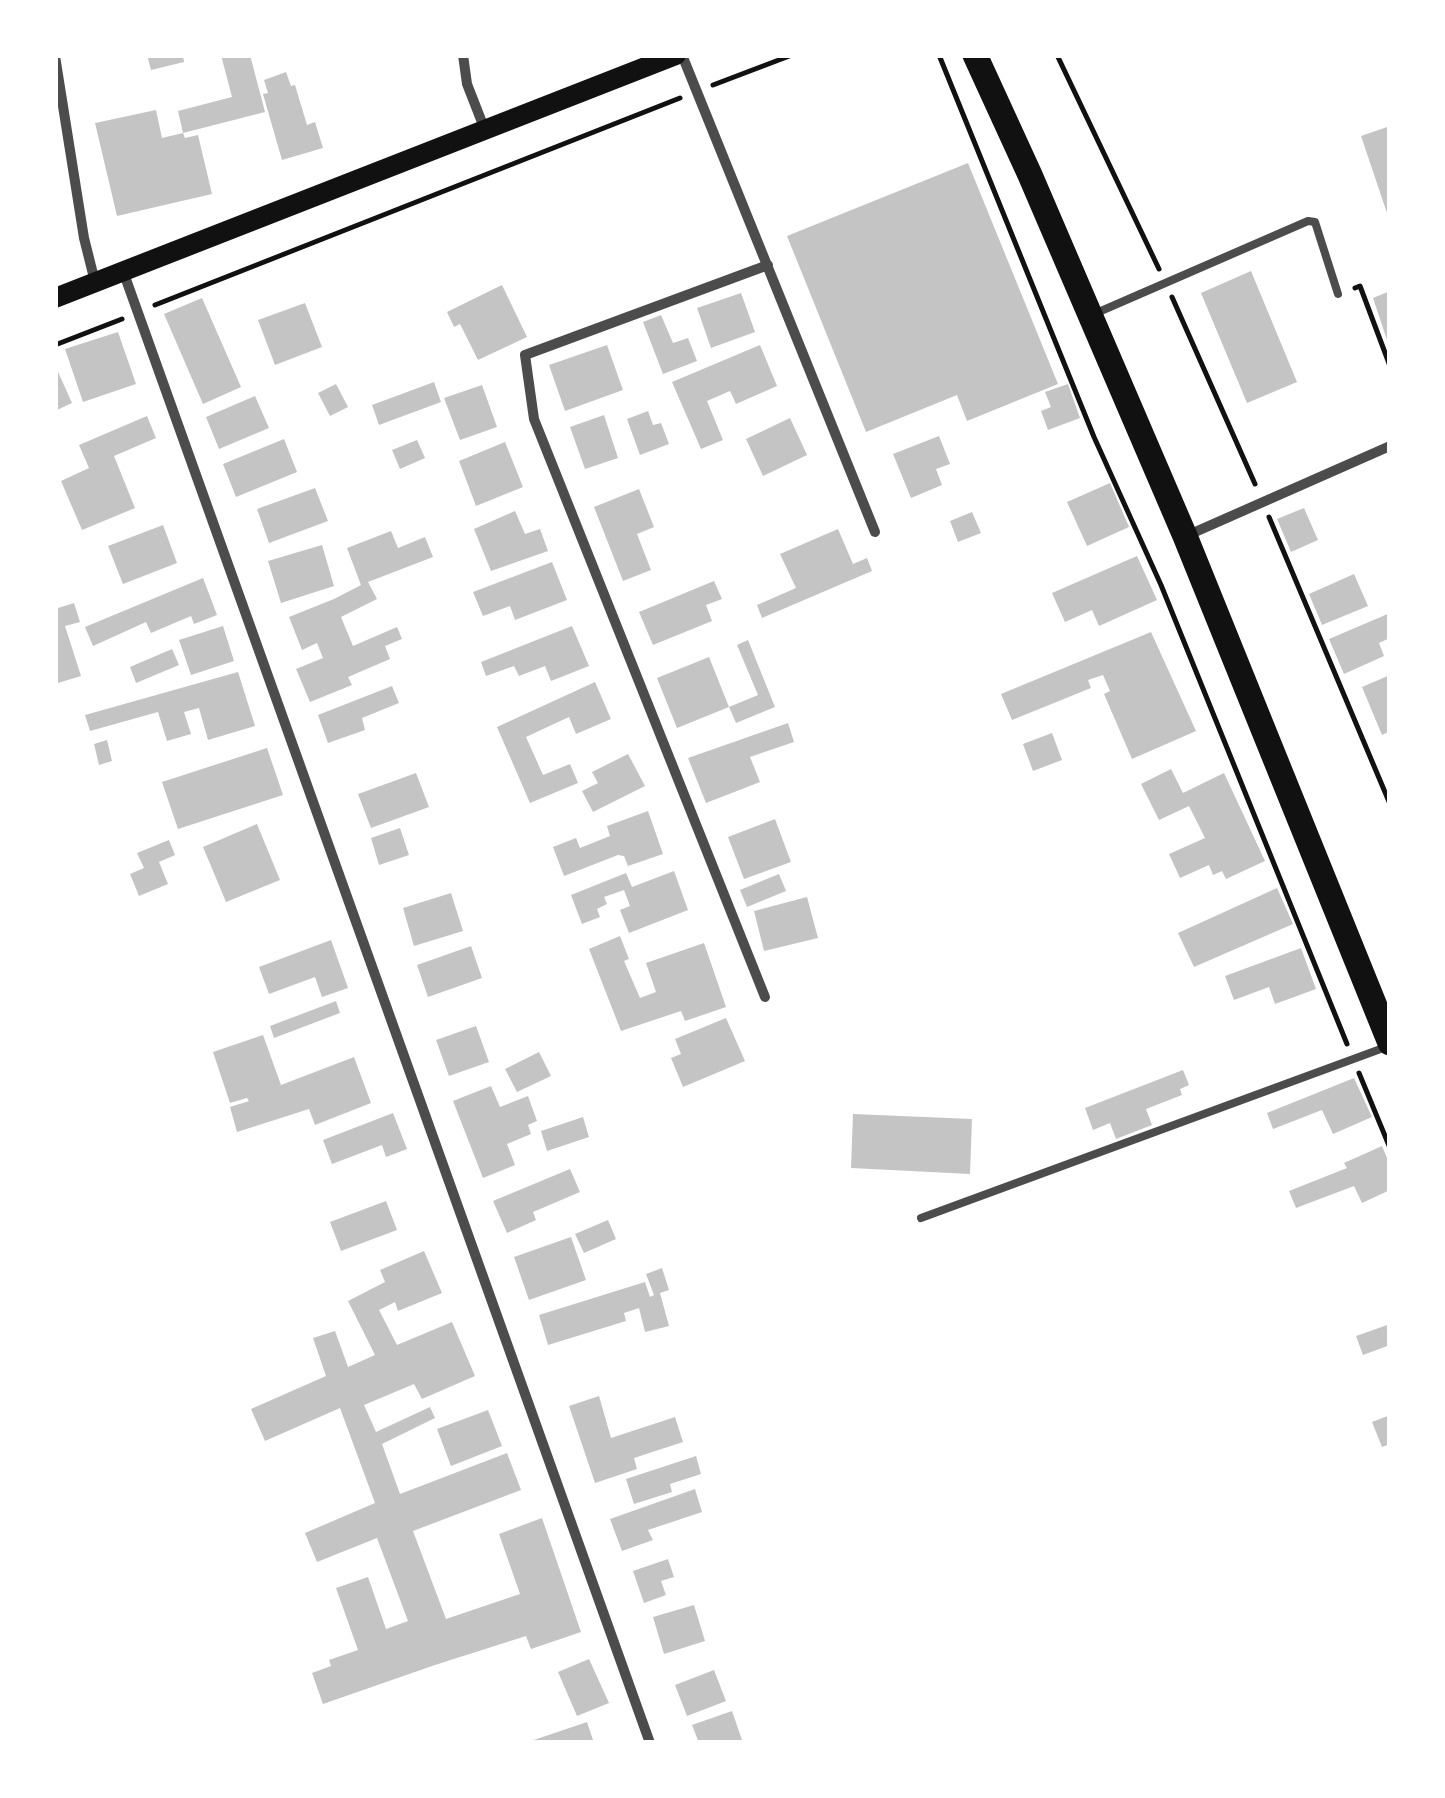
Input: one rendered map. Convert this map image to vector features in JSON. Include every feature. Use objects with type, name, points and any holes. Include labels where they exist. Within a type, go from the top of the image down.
[{"type":"main road","points":[[55,298],[679,55]]},
{"type":"main road","points":[[974,55],[1030,174],[1185,536],[1390,1044]]},
{"type":"street","points":[[463,55],[467,84],[486,130]]},
{"type":"street","points":[[679,55],[875,532]]},
{"type":"street","points":[[55,56],[84,238],[95,282]]},
{"type":"street","points":[[765,997],[534,419],[525,356],[768,264]]},
{"type":"street","points":[[123,271],[650,1743]]},
{"type":"street","points":[[1185,536],[1390,446]]},
{"type":"lane","points":[[1090,316],[1308,222],[1315,222],[1338,294]]},
{"type":"lane","points":[[921,1218],[1390,1044]]},
{"type":"path","points":[[55,346],[792,55]]},
{"type":"path","points":[[940,55],[1390,1148]]},
{"type":"path","points":[[1058,55],[1263,502],[1390,804]]},
{"type":"path","points":[[1338,294],[1360,286],[1390,366]]},
{"type":"building","points":[[147,55],[183,55],[184,62],[151,70]]},
{"type":"building","points":[[221,55],[250,55],[265,112],[183,133],[178,111],[232,97]]},
{"type":"building","points":[[286,72],[291,86],[295,85],[307,125],[315,122],[323,148],[282,160],[263,94],[268,93],[264,80]]},
{"type":"building","points":[[156,110],[162,138],[183,133],[185,138],[198,135],[212,194],[117,216],[95,123]]},
{"type":"building","points":[[1390,126],[1390,219],[1389,219],[1361,136]]},
{"type":"building","points":[[968,163],[1058,384],[967,421],[957,395],[866,432],[787,236]]},
{"type":"building","points":[[1251,271],[1297,382],[1247,403],[1201,293]]},
{"type":"building","points":[[502,285],[527,337],[478,360],[460,324],[454,327],[447,312]]},
{"type":"building","points":[[1390,291],[1390,346],[1389,346],[1373,298]]},
{"type":"building","points":[[741,293],[755,332],[711,348],[697,308]]},
{"type":"building","points":[[202,298],[241,387],[203,404],[164,314]]},
{"type":"building","points":[[305,303],[322,347],[275,365],[258,320]]},
{"type":"building","points":[[661,315],[673,343],[688,338],[697,361],[663,374],[643,322]]},
{"type":"building","points":[[118,332],[136,384],[83,402],[65,349]]},
{"type":"building","points":[[607,345],[623,390],[565,411],[549,365]]},
{"type":"building","points":[[760,345],[777,386],[736,404],[730,391],[707,401],[723,440],[701,449],[672,382]]},
{"type":"building","points":[[55,365],[72,403],[55,411]]},
{"type":"building","points":[[434,382],[441,402],[379,425],[372,405]]},
{"type":"building","points":[[336,384],[348,407],[330,416],[318,393]]},
{"type":"building","points":[[1068,384],[1080,418],[1048,430],[1041,411],[1051,407],[1045,392]]},
{"type":"building","points":[[482,385],[497,427],[460,440],[444,398]]},
{"type":"building","points":[[255,396],[269,428],[219,449],[206,417]]},
{"type":"building","points":[[648,411],[653,425],[661,423],[669,444],[640,455],[627,419]]},
{"type":"building","points":[[604,415],[618,458],[585,469],[570,427]]},
{"type":"building","points":[[147,416],[156,438],[114,456],[135,508],[82,530],[61,481],[89,468],[79,445]]},
{"type":"building","points":[[790,418],[807,455],[763,476],[746,439]]},
{"type":"building","points":[[939,436],[950,464],[936,469],[942,485],[911,498],[893,454]]},
{"type":"building","points":[[284,439],[297,472],[236,497],[223,464]]},
{"type":"building","points":[[417,440],[425,458],[400,469],[392,450]]},
{"type":"building","points":[[505,442],[523,487],[476,506],[459,461]]},
{"type":"building","points":[[1110,483],[1129,527],[1087,546],[1067,502]]},
{"type":"building","points":[[315,488],[328,521],[269,543],[257,509]]},
{"type":"building","points":[[639,489],[654,527],[637,534],[651,570],[623,581],[594,507]]},
{"type":"building","points":[[1304,508],[1318,540],[1291,552],[1277,519]]},
{"type":"building","points":[[515,511],[525,534],[540,529],[548,551],[491,571],[474,529]]},
{"type":"building","points":[[972,512],[981,533],[958,542],[950,521]]},
{"type":"building","points":[[163,525],[177,563],[123,584],[108,546]]},
{"type":"building","points":[[838,529],[853,564],[867,558],[872,571],[762,618],[757,605],[796,588],[780,554]]},
{"type":"building","points":[[391,531],[398,548],[425,537],[433,557],[368,582],[377,599],[341,617],[353,646],[397,627],[402,639],[385,646],[390,659],[348,677],[352,685],[310,702],[296,669],[323,658],[317,643],[302,650],[289,617],[361,585],[347,548]]},
{"type":"building","points":[[322,545],[334,586],[281,603],[268,561]]},
{"type":"building","points":[[1137,556],[1157,600],[1099,626],[1092,610],[1065,622],[1052,593]]},
{"type":"building","points":[[552,562],[567,600],[515,620],[510,606],[483,616],[473,592]]},
{"type":"building","points":[[1354,574],[1368,606],[1322,625],[1309,594]]},
{"type":"building","points":[[203,578],[217,615],[194,624],[191,616],[151,633],[146,622],[93,646],[85,627]]},
{"type":"building","points":[[714,581],[722,599],[706,605],[712,621],[653,645],[639,612]]},
{"type":"building","points":[[74,603],[80,622],[65,626],[81,676],[58,683],[55,609]]},
{"type":"building","points":[[1390,613],[1390,638],[1379,643],[1384,656],[1344,674],[1329,639]]},
{"type":"building","points":[[223,626],[234,661],[191,675],[179,640]]},
{"type":"building","points":[[572,626],[589,666],[551,681],[545,666],[519,676],[514,666],[486,676],[481,662]]},
{"type":"building","points":[[1151,632],[1196,731],[1132,759],[1104,694],[1110,691],[1103,675],[1088,680],[1091,688],[1012,720],[1001,694]]},
{"type":"building","points":[[748,640],[775,707],[736,723],[729,707],[758,695],[737,645]]},
{"type":"building","points":[[172,649],[179,665],[136,683],[130,667]]},
{"type":"building","points":[[709,657],[729,707],[677,728],[657,678]]},
{"type":"building","points":[[238,672],[255,726],[208,740],[199,708],[184,712],[191,734],[167,741],[158,712],[90,731],[85,715]]},
{"type":"building","points":[[1390,675],[1390,731],[1382,735],[1362,687]]},
{"type":"building","points":[[595,682],[611,719],[576,734],[569,717],[526,737],[543,775],[570,764],[578,783],[530,803],[497,727]]},
{"type":"building","points":[[392,686],[399,703],[362,718],[365,730],[328,743],[318,715]]},
{"type":"building","points":[[788,723],[794,742],[750,757],[760,782],[706,803],[688,758]]},
{"type":"building","points":[[1052,733],[1062,760],[1033,771],[1023,744]]},
{"type":"building","points":[[107,740],[112,761],[99,765],[94,744]]},
{"type":"building","points":[[267,748],[283,795],[178,829],[162,782]]},
{"type":"building","points":[[628,754],[645,786],[593,812],[582,791],[598,783],[592,772]]},
{"type":"building","points":[[1171,769],[1183,793],[1224,773],[1265,861],[1226,879],[1222,871],[1213,875],[1209,865],[1180,878],[1169,854],[1205,838],[1189,806],[1159,820],[1141,784]]},
{"type":"building","points":[[416,773],[429,807],[371,828],[358,794]]},
{"type":"building","points":[[648,811],[663,854],[628,866],[624,856],[618,855],[564,876],[553,847],[576,838],[580,848],[610,836],[607,826]]},
{"type":"building","points":[[775,819],[791,862],[744,879],[728,837]]},
{"type":"building","points":[[257,824],[280,880],[226,902],[203,847]]},
{"type":"building","points":[[400,828],[409,855],[379,865],[371,838]]},
{"type":"building","points":[[169,840],[175,855],[159,862],[168,884],[139,896],[130,874],[144,868],[137,853]]},
{"type":"building","points":[[674,871],[688,910],[629,933],[620,910],[630,906],[624,890],[604,897],[607,904],[597,909],[600,917],[582,924],[571,895],[626,873],[632,887]]},
{"type":"building","points":[[779,874],[786,891],[747,907],[740,890]]},
{"type":"building","points":[[1277,888],[1293,924],[1194,967],[1178,933]]},
{"type":"building","points":[[451,893],[463,931],[414,946],[403,908]]},
{"type":"building","points":[[807,897],[818,938],[764,951],[754,911]]},
{"type":"building","points":[[620,936],[629,959],[624,961],[640,998],[656,992],[646,963],[704,943],[726,1007],[685,1021],[681,1011],[621,1031],[589,949]]},
{"type":"building","points":[[331,940],[348,988],[322,997],[315,977],[269,994],[259,967]]},
{"type":"building","points":[[471,946],[482,978],[428,997],[417,965]]},
{"type":"building","points":[[1301,948],[1316,989],[1275,1004],[1269,987],[1234,1000],[1225,976]]},
{"type":"building","points":[[336,1001],[340,1013],[274,1038],[270,1026]]},
{"type":"building","points":[[726,1018],[745,1061],[683,1087],[671,1058],[681,1054],[675,1039]]},
{"type":"building","points":[[476,1026],[489,1062],[449,1076],[436,1040]]},
{"type":"building","points":[[263,1035],[281,1085],[354,1057],[371,1103],[315,1125],[309,1109],[237,1132],[230,1107],[249,1101],[247,1098],[230,1103],[213,1052]]},
{"type":"building","points":[[539,1052],[551,1076],[517,1092],[505,1069]]},
{"type":"building","points":[[1183,1070],[1189,1085],[1180,1089],[1182,1095],[1146,1109],[1152,1125],[1116,1139],[1110,1123],[1093,1130],[1085,1108]]},
{"type":"building","points":[[1354,1078],[1372,1117],[1333,1134],[1322,1110],[1273,1129],[1267,1113]]},
{"type":"building","points":[[491,1086],[500,1107],[528,1096],[537,1121],[528,1125],[531,1134],[507,1144],[515,1165],[483,1178],[453,1101]]},
{"type":"building","points":[[393,1113],[407,1149],[386,1157],[382,1145],[332,1164],[323,1140]]},
{"type":"building","points":[[853,1114],[972,1119],[970,1174],[851,1168]]},
{"type":"building","points":[[583,1117],[589,1137],[547,1151],[541,1131]]},
{"type":"building","points":[[1382,1146],[1390,1165],[1390,1190],[1362,1203],[1354,1186],[1296,1208],[1289,1191],[1347,1168],[1344,1163]]},
{"type":"building","points":[[570,1169],[580,1192],[533,1212],[536,1220],[507,1233],[493,1201]]},
{"type":"building","points":[[386,1201],[397,1230],[341,1251],[330,1222]]},
{"type":"building","points":[[608,1220],[616,1239],[584,1253],[575,1234]]},
{"type":"building","points":[[571,1237],[586,1280],[529,1300],[514,1257]]},
{"type":"building","points":[[424,1251],[442,1293],[398,1311],[395,1302],[379,1310],[397,1345],[452,1322],[475,1376],[422,1399],[414,1384],[364,1405],[376,1432],[430,1407],[435,1418],[382,1444],[400,1494],[507,1453],[521,1490],[413,1531],[446,1619],[520,1594],[499,1534],[542,1518],[581,1632],[531,1649],[526,1636],[323,1704],[312,1673],[331,1666],[329,1660],[358,1650],[336,1588],[368,1577],[386,1629],[408,1621],[377,1538],[317,1562],[305,1533],[375,1503],[340,1408],[265,1441],[251,1409],[326,1376],[313,1338],[335,1331],[348,1367],[375,1355],[348,1301],[385,1282],[380,1270]]},
{"type":"building","points":[[662,1268],[669,1290],[660,1293],[669,1326],[645,1332],[639,1308],[624,1313],[626,1321],[548,1345],[539,1315],[645,1282],[650,1297],[654,1295],[646,1274]]},
{"type":"building","points":[[1390,1324],[1390,1345],[1363,1355],[1356,1336]]},
{"type":"building","points":[[599,1396],[611,1438],[675,1417],[683,1442],[634,1458],[637,1469],[595,1483],[569,1406]]},
{"type":"building","points":[[488,1410],[502,1446],[451,1466],[437,1429]]},
{"type":"building","points":[[1390,1415],[1390,1444],[1382,1447],[1372,1422]]},
{"type":"building","points":[[696,1456],[701,1474],[670,1484],[672,1492],[634,1504],[626,1479]]},
{"type":"building","points":[[695,1489],[702,1512],[648,1530],[653,1540],[622,1551],[610,1519]]},
{"type":"building","points":[[668,1559],[674,1577],[661,1581],[666,1595],[644,1603],[633,1571]]},
{"type":"building","points":[[694,1605],[705,1641],[664,1654],[653,1617]]},
{"type":"building","points":[[589,1659],[609,1703],[577,1716],[558,1672]]},
{"type":"building","points":[[714,1670],[726,1701],[687,1716],[675,1685]]},
{"type":"building","points":[[732,1711],[743,1743],[699,1743],[692,1725]]},
{"type":"building","points":[[587,1722],[594,1743],[528,1743],[528,1742]]}]
